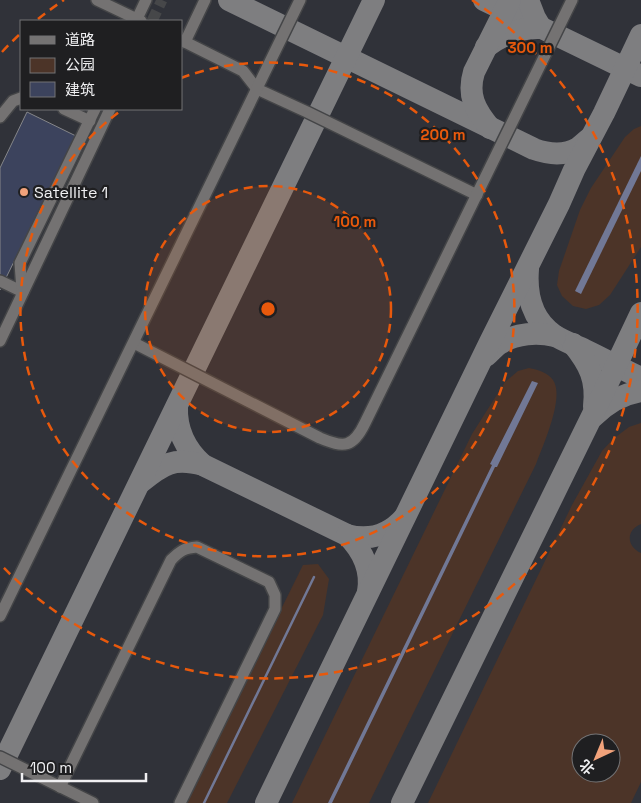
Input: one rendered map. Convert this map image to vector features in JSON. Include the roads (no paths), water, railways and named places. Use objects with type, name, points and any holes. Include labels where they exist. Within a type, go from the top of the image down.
[{"type":"lane","points":[[97,0],[136,20]]},
{"type":"lane","points":[[138,20],[146,0]]},
{"type":"lane","points":[[205,0],[183,41],[243,71],[257,89],[476,194]]},
{"type":"lane","points":[[0,616],[300,0]]},
{"type":"lane","points":[[134,343],[320,438],[343,445],[357,437],[572,0]]},
{"type":"lane","points":[[0,117],[13,101],[20,98]]},
{"type":"lane","points":[[66,110],[90,121]]},
{"type":"lane","points":[[23,292],[20,263],[95,110]]},
{"type":"lane","points":[[0,341],[110,110]]},
{"type":"lane","points":[[0,281],[23,292]]},
{"type":"lane","points":[[60,787],[171,560],[188,547],[196,547],[269,582],[275,595],[276,609],[180,803]]},
{"type":"lane","points":[[0,757],[93,803]]},
{"type":"water","points":[[641,156],[641,171],[581,294],[575,291]]},
{"type":"water","points":[[532,381],[538,383],[497,467],[495,467],[332,803],[328,803],[492,465],[490,464]]},
{"type":"waterway","points":[[204,803],[314,577]]},
{"type":"tunnel","points":[[152,20],[162,0]]},
{"type":"place","name":"Satellite 1","points":[[24,192]]}]
